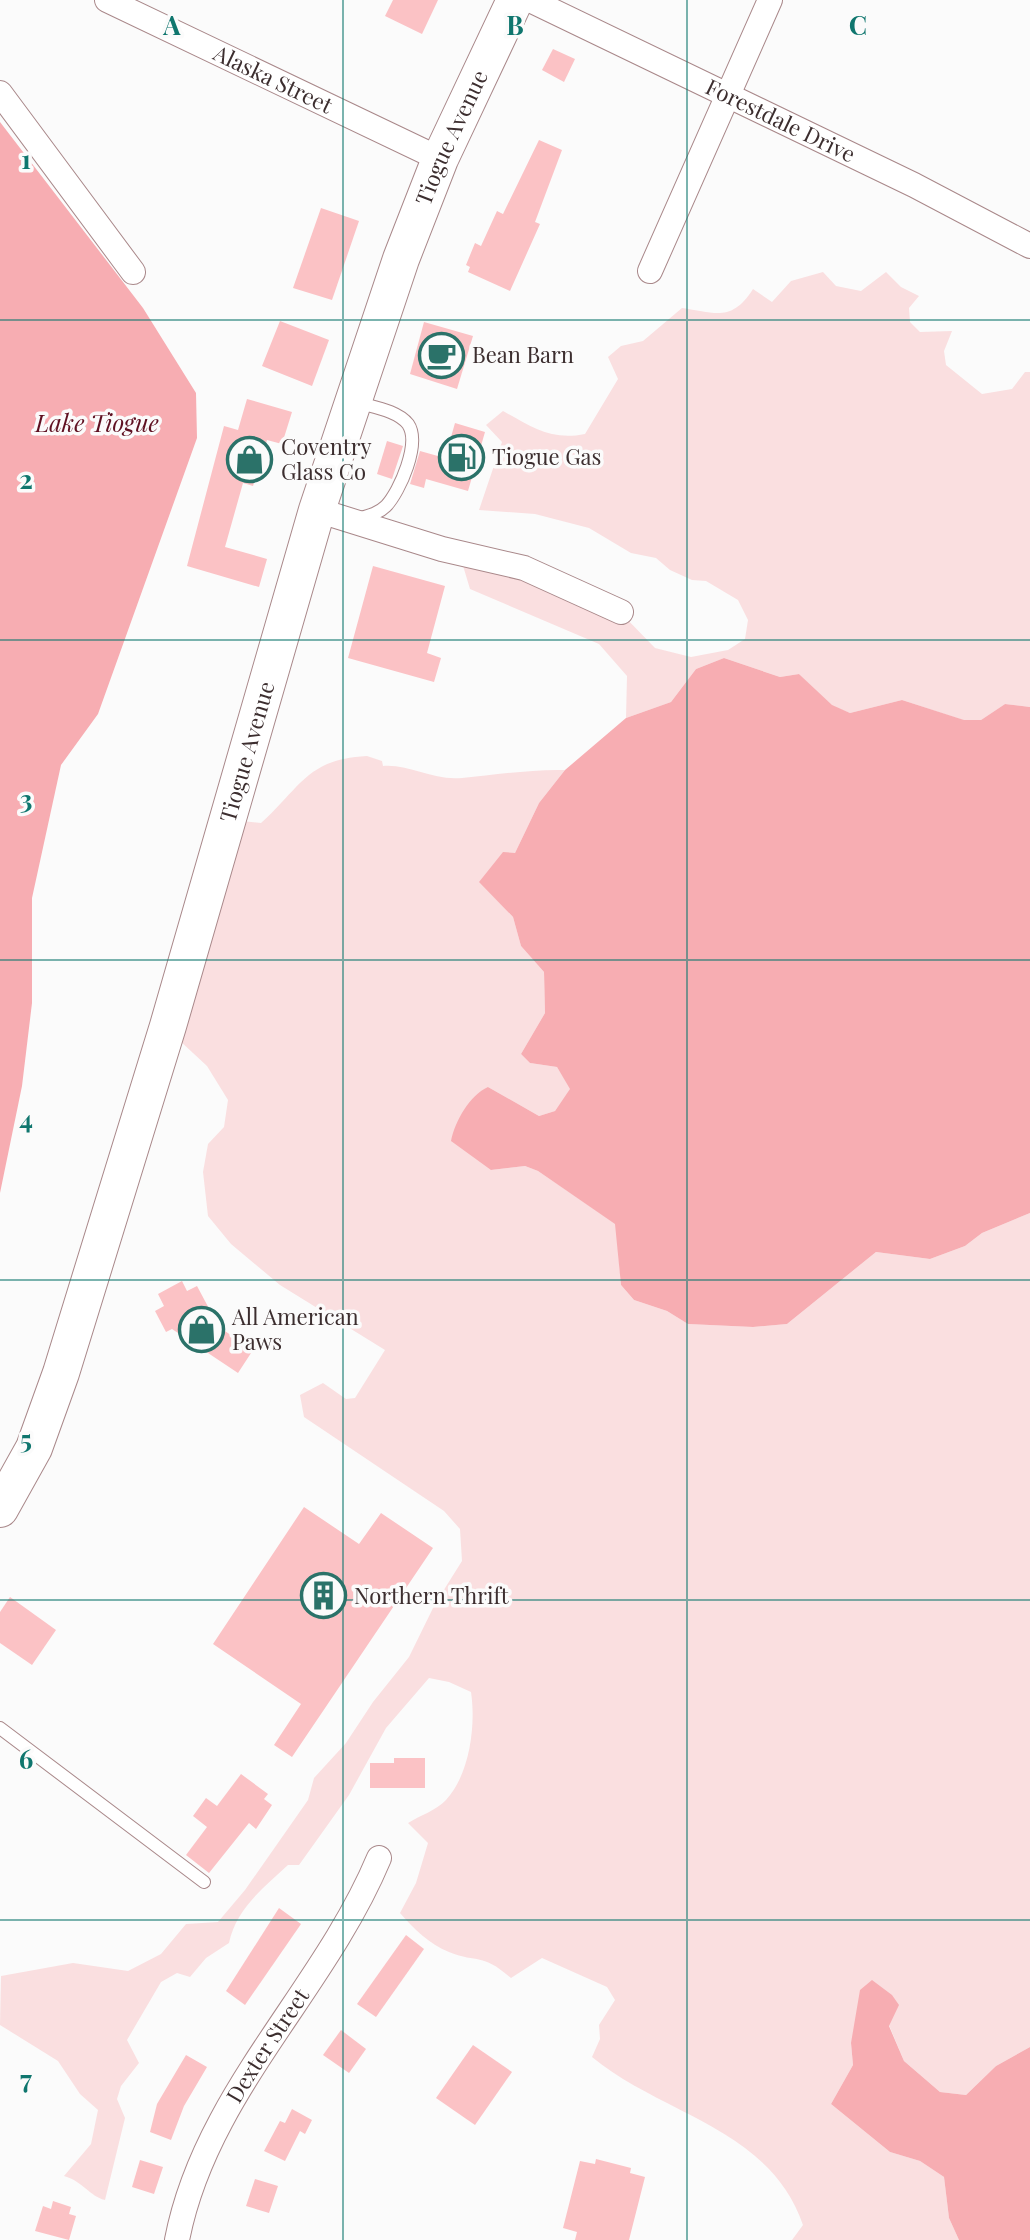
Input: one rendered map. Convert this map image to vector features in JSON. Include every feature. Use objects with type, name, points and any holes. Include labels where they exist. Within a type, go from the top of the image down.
[{"type":"main road","name":"Tiogue Avenue","points":[[0,1509],[34,1448],[61,1373],[168,1026],[334,515],[353,401],[401,259],[440,159],[515,0]]},
{"type":"street","name":"Alaska Street","points":[[107,0],[440,159]]},
{"type":"street","name":"Forestdale Drive","points":[[530,0],[726,93],[1030,246]]},
{"type":"street","points":[[650,271],[726,93],[770,0]]},
{"type":"street","points":[[0,93],[133,272]]},
{"type":"street","points":[[334,515],[442,549],[524,568],[621,612]]},
{"type":"street","name":"Dexter Street","points":[[177,2240],[213,2131],[364,1894],[379,1858]]},
{"type":"lane","points":[[334,515],[372,516],[385,507],[397,491],[413,441],[408,424],[393,413],[353,401]]},
{"type":"lane","points":[[0,1728],[204,1882]]},
{"type":"shaded area","points":[[823,272],[836,286],[861,291],[886,272],[901,287],[919,296],[909,308],[910,322],[920,332],[952,331],[944,351],[946,365],[982,394],[1012,389],[1025,372],[1030,372],[1030,707],[1005,704],[981,720],[963,720],[902,700],[850,713],[832,706],[799,674],[780,677],[724,658],[696,669],[671,702],[626,718],[627,676],[599,644],[470,589],[461,559],[621,613],[655,648],[691,657],[728,650],[745,639],[748,620],[738,600],[706,581],[692,580],[670,570],[656,558],[631,553],[589,528],[535,514],[479,510],[502,442],[486,425],[503,411],[552,434],[585,434],[618,379],[608,357],[621,346],[643,341],[682,308],[714,313],[730,311],[738,307],[753,289],[772,302],[791,281]]},
{"type":"shaded area","points":[[367,756],[382,761],[383,766],[403,767],[451,778],[565,770],[539,803],[515,853],[480,882],[513,917],[521,946],[544,972],[545,1013],[521,1054],[530,1063],[557,1067],[571,1089],[555,1111],[539,1116],[488,1087],[491,1170],[525,1166],[538,1171],[616,1224],[621,1285],[634,1300],[667,1311],[688,1324],[753,1327],[787,1324],[876,1252],[930,1259],[965,1246],[982,1233],[1030,1213],[1030,2047],[996,2066],[966,2095],[940,2092],[904,2061],[889,2025],[851,2043],[853,2065],[831,2104],[890,2152],[920,2161],[944,2177],[949,2218],[959,2240],[792,2240],[803,2225],[787,2192],[766,2166],[711,2126],[620,2077],[592,2057],[600,2039],[599,2025],[615,2000],[607,1987],[542,1958],[511,1978],[486,1962],[442,1949],[422,1936],[405,1919],[400,1913],[416,1883],[428,1843],[408,1823],[433,1810],[454,1789],[466,1763],[472,1734],[471,1692],[449,1682],[429,1678],[386,1728],[349,1795],[299,1865],[288,1865],[252,1900],[238,1920],[229,1943],[206,1958],[190,1977],[177,1973],[161,1982],[127,2040],[139,2063],[121,2086],[117,2099],[125,2118],[105,2200],[64,2176],[91,2144],[98,2110],[80,2094],[58,2061],[0,2025],[1,1976],[73,1963],[128,1971],[161,1954],[186,1924],[218,1922],[245,1890],[308,1800],[314,1778],[346,1743],[373,1702],[409,1657],[435,1604],[462,1561],[460,1529],[444,1511],[304,1417],[300,1395],[323,1383],[346,1399],[355,1398],[385,1350],[280,1285],[231,1244],[208,1216],[203,1172],[208,1144],[224,1127],[228,1100],[207,1066],[179,1040],[232,820],[261,823],[306,777],[318,769],[347,758]]},
{"type":"water","name":"Lake Tiogue","points":[[0,122],[143,308],[196,393],[197,438],[98,714],[61,765],[32,898],[32,1003],[22,1086],[0,1193]]},
{"type":"water","points":[[724,658],[780,677],[799,674],[832,705],[850,713],[902,700],[964,720],[981,720],[1005,704],[1030,707],[1030,1213],[982,1233],[965,1246],[930,1259],[876,1252],[787,1324],[753,1327],[688,1324],[667,1311],[634,1300],[621,1285],[615,1224],[538,1171],[525,1166],[491,1170],[451,1141],[464,1110],[475,1096],[488,1087],[539,1116],[555,1111],[570,1089],[557,1067],[530,1063],[521,1054],[545,1013],[544,972],[521,946],[513,917],[479,882],[503,852],[515,853],[539,803],[565,770],[626,718],[671,702],[696,669]]},
{"type":"water","points":[[872,1980],[892,1995],[899,2005],[889,2026],[904,2061],[940,2092],[966,2095],[996,2066],[1030,2047],[1030,2240],[959,2240],[949,2218],[944,2177],[920,2161],[890,2152],[831,2104],[853,2065],[851,2043],[860,1990]]},
{"type":"building","points":[[393,0],[438,0],[422,34],[385,16]]},
{"type":"building","points":[[553,49],[575,59],[564,82],[542,70]]},
{"type":"building","points":[[539,140],[562,150],[535,222],[540,224],[510,291],[468,272],[470,267],[466,265],[475,243],[481,246],[497,211],[503,214]]},
{"type":"building","points":[[321,208],[359,221],[332,300],[293,288]]},
{"type":"building","points":[[280,321],[329,340],[312,386],[262,366]]},
{"type":"building","name":"Bean Barn","points":[[424,322],[473,336],[457,389],[410,374]]},
{"type":"building","points":[[247,399],[292,412],[282,444],[267,440],[253,486],[243,483],[225,547],[267,559],[259,587],[187,566],[224,426],[238,430]]},
{"type":"building","name":"Tiogue Gas","points":[[455,423],[485,432],[468,491],[426,479],[424,488],[410,484],[420,451],[445,458]]},
{"type":"building","points":[[387,441],[403,446],[392,479],[377,474]]},
{"type":"building","points":[[373,566],[445,586],[427,653],[441,658],[434,682],[348,658]]},
{"type":"building","name":"All American Paws","points":[[182,1281],[187,1291],[197,1286],[213,1316],[210,1321],[253,1350],[238,1373],[172,1329],[166,1332],[155,1311],[164,1306],[158,1294]]},
{"type":"building","name":"Northern Thrift","points":[[304,1507],[359,1544],[381,1513],[433,1548],[292,1757],[274,1745],[301,1704],[213,1644]]},
{"type":"building","points":[[10,1597],[56,1630],[32,1665],[0,1643],[0,1612]]},
{"type":"building","points":[[394,1758],[425,1758],[425,1788],[370,1788],[370,1763],[394,1763]]},
{"type":"building","points":[[241,1774],[268,1794],[264,1799],[272,1805],[256,1829],[249,1823],[209,1873],[186,1855],[207,1827],[193,1816],[206,1798],[217,1806]]},
{"type":"building","points":[[279,1908],[301,1924],[245,2005],[226,1991]]},
{"type":"building","points":[[406,1935],[424,1949],[376,2017],[357,2004]]},
{"type":"building","points":[[341,2030],[366,2049],[349,2073],[323,2055]]},
{"type":"building","points":[[473,2045],[512,2072],[475,2125],[436,2098]]},
{"type":"building","points":[[186,2055],[207,2067],[184,2106],[171,2140],[150,2132],[157,2104]]},
{"type":"building","points":[[292,2109],[312,2120],[305,2134],[300,2131],[285,2161],[264,2151],[280,2121],[285,2123]]},
{"type":"building","points":[[596,2159],[631,2168],[630,2173],[645,2177],[629,2240],[575,2240],[577,2232],[563,2228],[580,2161],[595,2164]]},
{"type":"building","points":[[140,2160],[163,2167],[154,2194],[132,2187]]},
{"type":"building","points":[[255,2179],[278,2186],[269,2213],[246,2206]]},
{"type":"building","points":[[53,2201],[71,2207],[69,2214],[76,2216],[69,2240],[35,2231],[43,2206],[51,2209]]},
{"type":"place","name":"Bean Barn","points":[[441,355]]},
{"type":"place","name":"Tiogue Gas","points":[[461,457]]},
{"type":"place","name":"Coventry Glass Co","points":[[250,460]]},
{"type":"place","name":"All American Paws","points":[[201,1330]]},
{"type":"place","name":"Northern Thrift","points":[[323,1596]]}]
